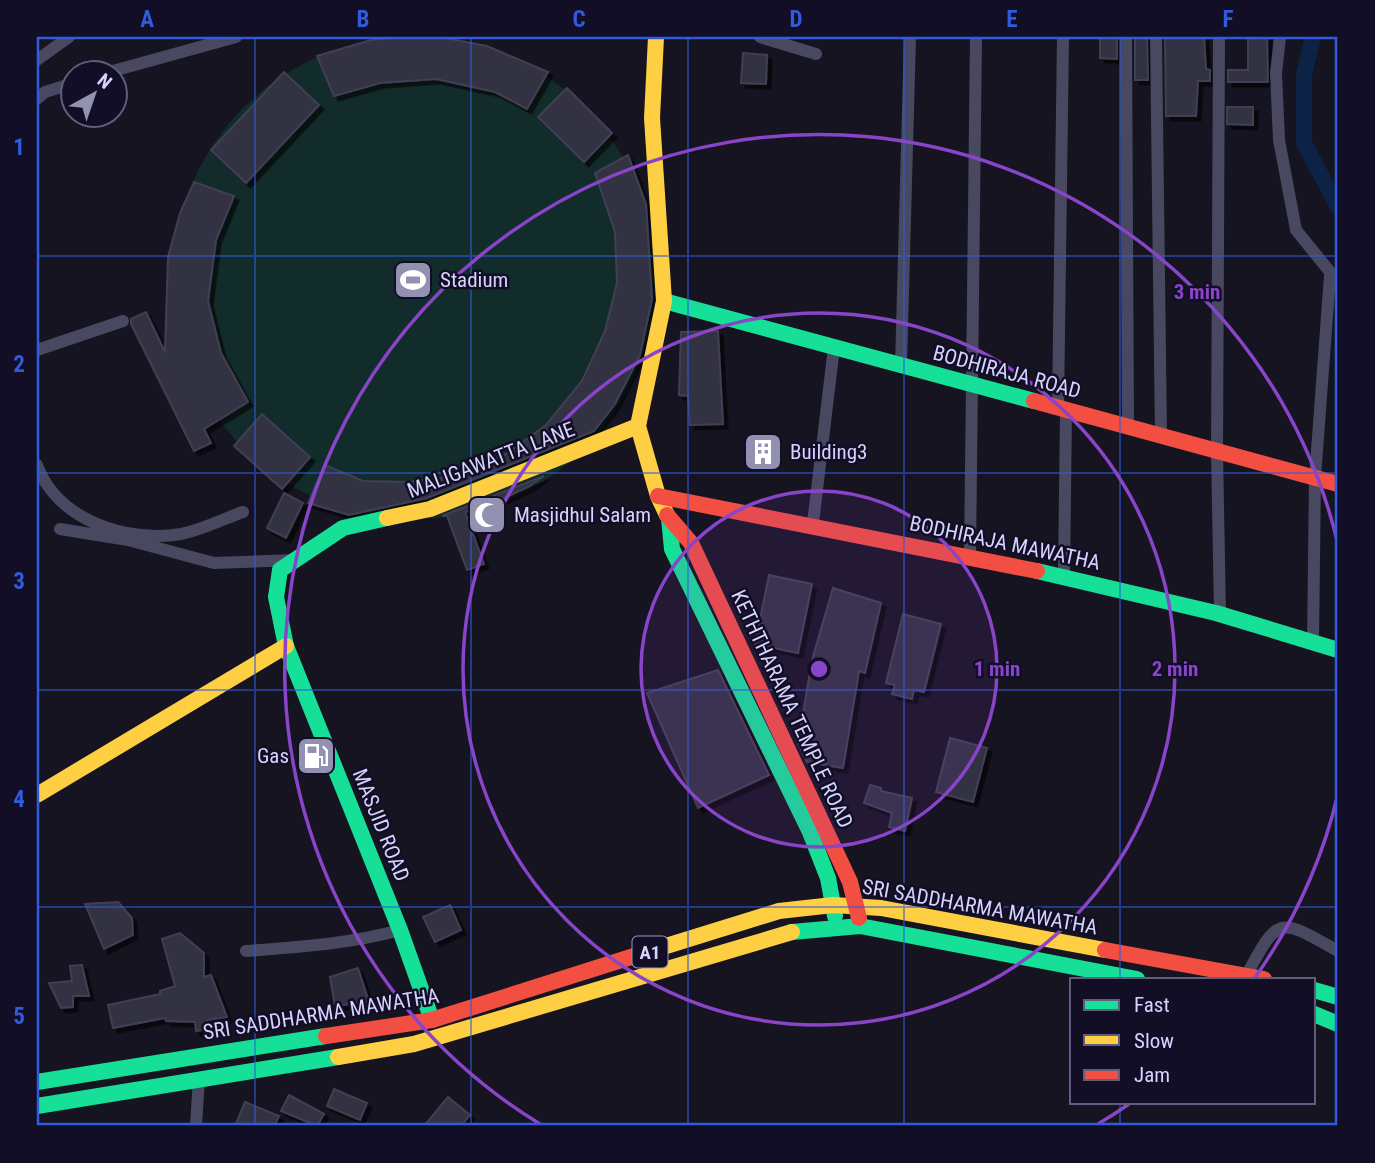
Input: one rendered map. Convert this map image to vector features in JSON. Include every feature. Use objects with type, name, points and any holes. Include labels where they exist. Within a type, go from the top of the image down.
[{"type":"main road","name":"KETHTHARAMA TEMPLE ROAD","points":[[656,37],[652,118],[664,301],[638,426],[658,496],[669,518],[691,543],[726,619],[783,759],[821,856],[836,926]]},
{"type":"main road","name":"BODHIRAJA ROAD","points":[[664,301],[1338,484]]},
{"type":"main road","name":"MALIGAWATTA LANE","points":[[286,646],[276,597],[280,570],[343,528],[430,509],[638,426]]},
{"type":"main road","name":"BODHIRAJA MAWATHA","points":[[658,496],[813,523],[1064,576],[1220,614],[1338,650]]},
{"type":"main road","name":"KETHTHARAMA TEMPLE ROAD","points":[[669,518],[672,549],[708,624],[850,882],[860,926]]},
{"type":"main road","points":[[708,624],[726,619]]},
{"type":"main road","points":[[37,795],[286,646]]},
{"type":"main road","name":"MASJID ROAD","points":[[286,646],[400,930],[432,1020]]},
{"type":"main road","name":"SRI SADDHARMA MAWATHA","points":[[37,1082],[103,1069],[432,1020],[779,911],[833,905],[857,905],[1258,978]]},
{"type":"main road","name":"SRI SADDHARMA MAWATHA","points":[[37,1107],[438,1038],[793,931],[860,926],[1132,978]]},
{"type":"main road","points":[[1316,991],[1338,997]]},
{"type":"main road","points":[[1316,1015],[1338,1024]]},
{"type":"street","points":[[37,60],[69,37]]},
{"type":"street","points":[[130,66],[236,37]]},
{"type":"street","points":[[760,37],[816,54]]},
{"type":"street","points":[[901,365],[910,37]]},
{"type":"street","points":[[970,555],[976,37]]},
{"type":"street","points":[[1063,37],[1064,576]]},
{"type":"street","points":[[1126,37],[1128,426]]},
{"type":"street","points":[[1156,37],[1161,436]]},
{"type":"street","points":[[1219,37],[1217,451],[1220,614]]},
{"type":"street","points":[[1280,37],[1276,73],[1279,140],[1296,230],[1334,278],[1315,477],[1313,643]]},
{"type":"street","points":[[37,99],[45,92],[60,87]]},
{"type":"street","points":[[37,350],[123,321]]},
{"type":"street","points":[[813,523],[834,347]]},
{"type":"street","points":[[37,465],[65,507],[89,521],[134,534],[181,534],[243,512]]},
{"type":"street","points":[[60,529],[128,540],[214,563],[295,560]]},
{"type":"street","points":[[246,951],[353,941],[400,930]]},
{"type":"street","points":[[1245,976],[1268,935],[1275,930],[1300,930],[1338,951]]},
{"type":"street","points":[[196,1126],[199,1078]]},
{"type":"green space","points":[[414,37],[461,42],[506,55],[548,78],[584,108],[614,144],[637,186],[650,231],[655,278],[650,325],[637,370],[614,412],[584,448],[548,478],[506,501],[461,514],[414,519],[367,514],[322,501],[280,478],[244,448],[214,412],[191,370],[178,325],[173,278],[178,231],[191,186],[214,144],[244,108],[280,78],[322,55],[367,42]]},
{"type":"building","points":[[440,37],[487,46],[548,72],[527,109],[495,92],[436,79],[380,83],[334,96],[317,56],[371,40]]},
{"type":"building","points":[[1100,37],[1117,37],[1117,59],[1100,58]]},
{"type":"building","points":[[1135,37],[1147,37],[1148,80],[1135,80]]},
{"type":"building","points":[[1165,37],[1204,37],[1206,69],[1210,70],[1210,81],[1198,81],[1196,116],[1166,116]]},
{"type":"building","points":[[1248,37],[1267,37],[1268,82],[1228,82],[1228,70],[1248,70]]},
{"type":"building","points":[[743,53],[767,55],[766,84],[741,83]]},
{"type":"building","points":[[284,72],[319,105],[246,183],[211,150]]},
{"type":"building","points":[[567,88],[612,133],[584,162],[538,117]]},
{"type":"building","points":[[1227,107],[1253,107],[1253,125],[1227,124]]},
{"type":"building","points":[[628,155],[646,204],[652,299],[640,355],[615,404],[594,431],[427,498],[349,515],[308,503],[325,465],[363,481],[409,482],[458,476],[506,454],[546,425],[582,381],[605,331],[617,283],[615,232],[595,173]]},
{"type":"building","points":[[194,182],[234,196],[216,240],[208,301],[221,353],[248,402],[204,429],[211,443],[194,451],[131,324],[131,319],[146,312],[165,352],[168,257],[180,213]]},
{"type":"building","points":[[718,331],[723,424],[690,425],[688,396],[679,395],[681,332]]},
{"type":"building","points":[[262,414],[310,457],[282,489],[234,446]]},
{"type":"building","name":"Building3","points":[[751,443],[776,443],[774,462],[750,461]]},
{"type":"building","points":[[544,476],[530,486],[483,508],[465,512],[484,564],[467,570],[447,516],[442,516]]},
{"type":"building","points":[[284,493],[303,503],[286,538],[267,528]]},
{"type":"building","points":[[769,575],[812,584],[798,653],[755,644]]},
{"type":"building","points":[[833,588],[881,603],[865,673],[859,671],[843,768],[807,762],[798,743],[812,660]]},
{"type":"building","points":[[903,614],[941,624],[924,692],[914,690],[912,699],[892,694],[895,685],[886,683]]},
{"type":"building","points":[[718,670],[769,775],[698,808],[647,693]]},
{"type":"building","points":[[950,738],[987,748],[973,802],[936,792]]},
{"type":"building","points":[[870,785],[881,788],[881,791],[912,798],[905,831],[889,827],[892,813],[864,803]]},
{"type":"building","points":[[118,902],[132,918],[133,935],[104,949],[85,904]]},
{"type":"building","points":[[450,905],[461,930],[435,942],[423,917]]},
{"type":"building","points":[[180,933],[204,953],[204,977],[211,975],[227,1017],[207,1020],[208,1029],[196,1031],[195,1022],[166,1021],[165,1018],[113,1028],[108,1005],[160,994],[160,991],[175,986],[162,939]]},
{"type":"building","points":[[82,965],[89,996],[73,996],[73,1007],[61,1008],[49,983],[72,981],[70,966]]},
{"type":"building","points":[[358,968],[369,1002],[335,1006],[330,977]]},
{"type":"building","points":[[334,1089],[367,1103],[360,1120],[327,1106]]},
{"type":"building","points":[[289,1095],[324,1114],[317,1126],[281,1111]]},
{"type":"building","points":[[448,1097],[470,1115],[461,1126],[424,1126]]},
{"type":"building","points":[[245,1102],[279,1116],[274,1126],[235,1126]]},
{"type":"waterway","points":[[1313,37],[1304,74],[1304,143],[1338,207]]},
{"type":"traffic: fast","points":[[664,301],[1034,401]]},
{"type":"traffic: fast","points":[[387,518],[343,528],[280,570],[276,597],[286,646],[400,930],[432,1020]]},
{"type":"traffic: fast","points":[[669,518],[672,549],[810,832],[828,878],[835,916]]},
{"type":"traffic: fast","points":[[1037,571],[1216,613],[1338,650]]},
{"type":"traffic: fast","points":[[792,932],[860,926],[1132,978]]},
{"type":"traffic: fast","points":[[1316,991],[1338,997]]},
{"type":"traffic: fast","points":[[1316,1015],[1338,1024]]},
{"type":"traffic: fast","points":[[37,1082],[326,1036]]},
{"type":"traffic: fast","points":[[37,1106],[338,1057]]},
{"type":"traffic: slow","points":[[656,37],[652,118],[664,301],[638,426],[658,496],[667,515]]},
{"type":"traffic: slow","points":[[387,518],[430,509],[638,426]]},
{"type":"traffic: slow","points":[[37,795],[286,646]]},
{"type":"traffic: slow","points":[[650,951],[779,911],[833,905],[881,908],[1105,950]]},
{"type":"traffic: slow","points":[[338,1057],[414,1044],[792,932]]},
{"type":"traffic: jam","points":[[1034,401],[1338,484]]},
{"type":"traffic: jam","points":[[658,496],[1037,571]]},
{"type":"traffic: jam","points":[[667,515],[691,543],[850,882],[859,918]]},
{"type":"traffic: jam","points":[[1105,950],[1259,978]]},
{"type":"traffic: jam","points":[[326,1036],[432,1020],[650,951]]},
{"type":"place","name":"Stadium","points":[[413,280]]},
{"type":"place","name":"Building3","points":[[763,452]]},
{"type":"place","name":"Masjidhul Salam","points":[[487,515]]},
{"type":"place","name":"Gas","points":[[316,756]]}]
